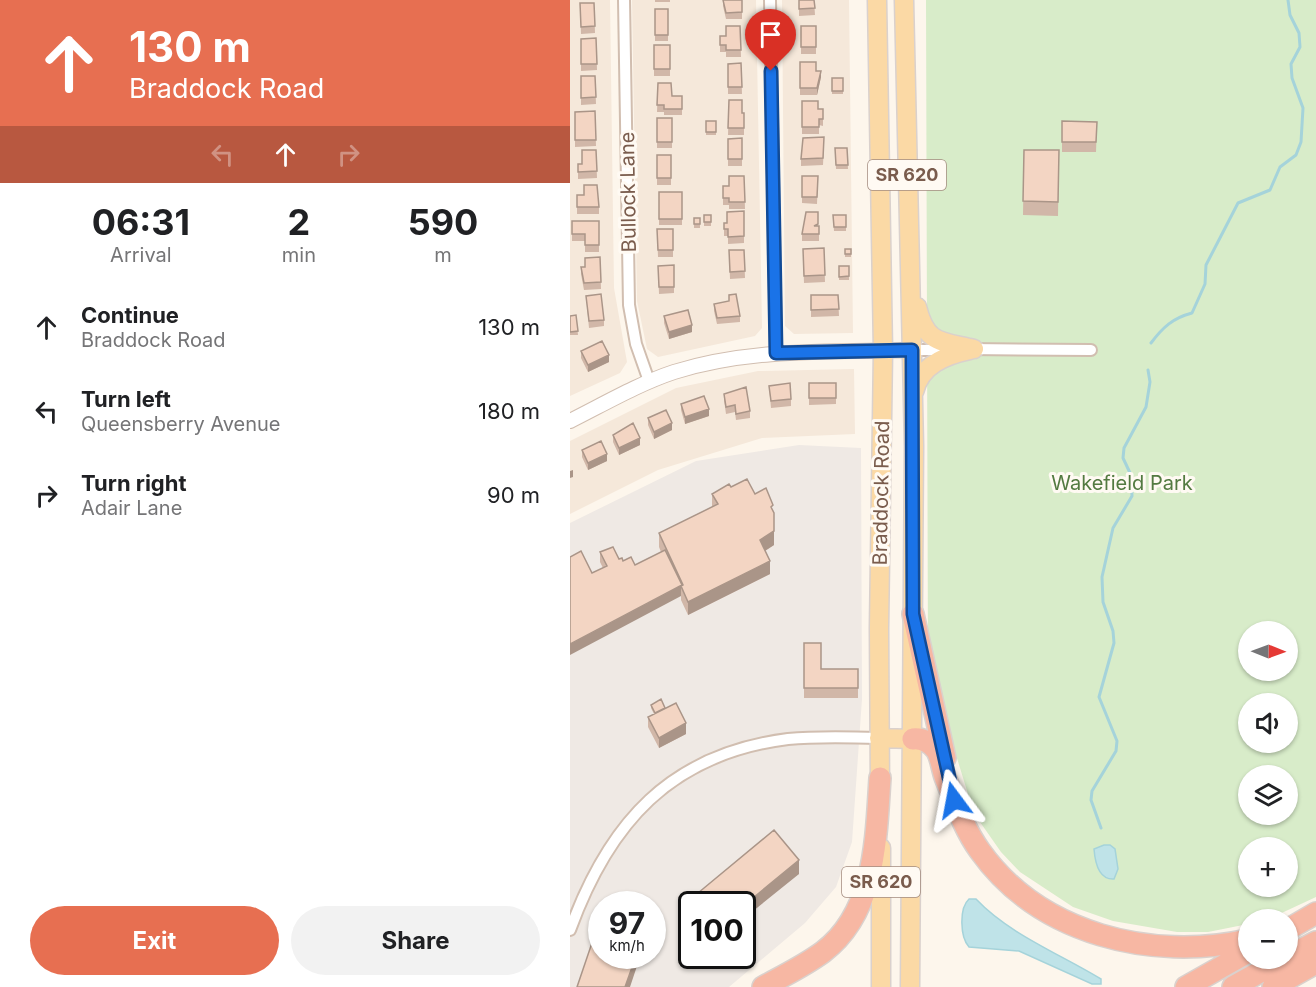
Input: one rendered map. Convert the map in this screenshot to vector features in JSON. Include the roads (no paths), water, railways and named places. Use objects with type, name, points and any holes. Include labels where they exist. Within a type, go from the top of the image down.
[{"type":"highway","points":[[913,614],[954,800]]},
{"type":"highway","points":[[913,739],[924,740],[938,752],[954,800],[980,851],[1000,875],[1028,898],[1066,920],[1122,942],[1183,949],[1238,941]]},
{"type":"highway","points":[[763,987],[824,951],[844,931],[857,910],[872,861],[880,778]]},
{"type":"highway","points":[[1298,922],[1316,913]]},
{"type":"highway","points":[[1298,952],[1316,942]]},
{"type":"highway","points":[[1186,987],[1238,958]]},
{"type":"highway","points":[[1272,987],[1316,963]]},
{"type":"highway","points":[[1233,987],[1266,969]]},
{"type":"main road","name":"Braddock Road","points":[[877,0],[883,351],[879,738],[881,987]]},
{"type":"main road","name":"Braddock Road","points":[[904,0],[913,399],[910,987]]},
{"type":"main road","points":[[910,279],[922,328],[943,341],[974,349]]},
{"type":"main road","points":[[913,399],[919,379],[932,365],[956,353],[974,349]]},
{"type":"main road","points":[[879,738],[913,739]]},
{"type":"street","name":"Bullock Lane","points":[[624,0],[629,305],[636,344],[649,381]]},
{"type":"street","points":[[770,0],[776,353]]},
{"type":"street","points":[[570,421],[649,381],[709,363],[776,353],[974,349],[1091,350]]},
{"type":"street","points":[[570,930],[584,892],[603,854],[631,817],[669,783],[711,760],[761,744],[811,737],[879,738]]},
{"type":"water","points":[[1110,845],[1115,849],[1118,869],[1114,879],[1104,877],[1098,869],[1094,849]]},
{"type":"water","points":[[969,899],[976,899],[1019,933],[1101,979],[1101,984],[1092,984],[1019,951],[969,947],[962,930],[962,916]]},
{"type":"waterway","points":[[1151,343],[1169,324],[1192,313],[1205,284],[1206,265],[1238,203],[1270,190],[1280,167],[1296,155],[1301,142],[1303,108],[1292,78],[1291,64],[1300,47],[1299,33],[1290,15],[1288,0]]},
{"type":"waterway","points":[[1101,828],[1091,800],[1092,791],[1116,751],[1117,741],[1099,697],[1114,643],[1113,631],[1103,602],[1102,577],[1113,528],[1132,496],[1131,475],[1123,458],[1124,448],[1146,407],[1150,382],[1148,370]]},
{"type":"park label","name":"Wakefield Park","points":[[1122,483]]}]
